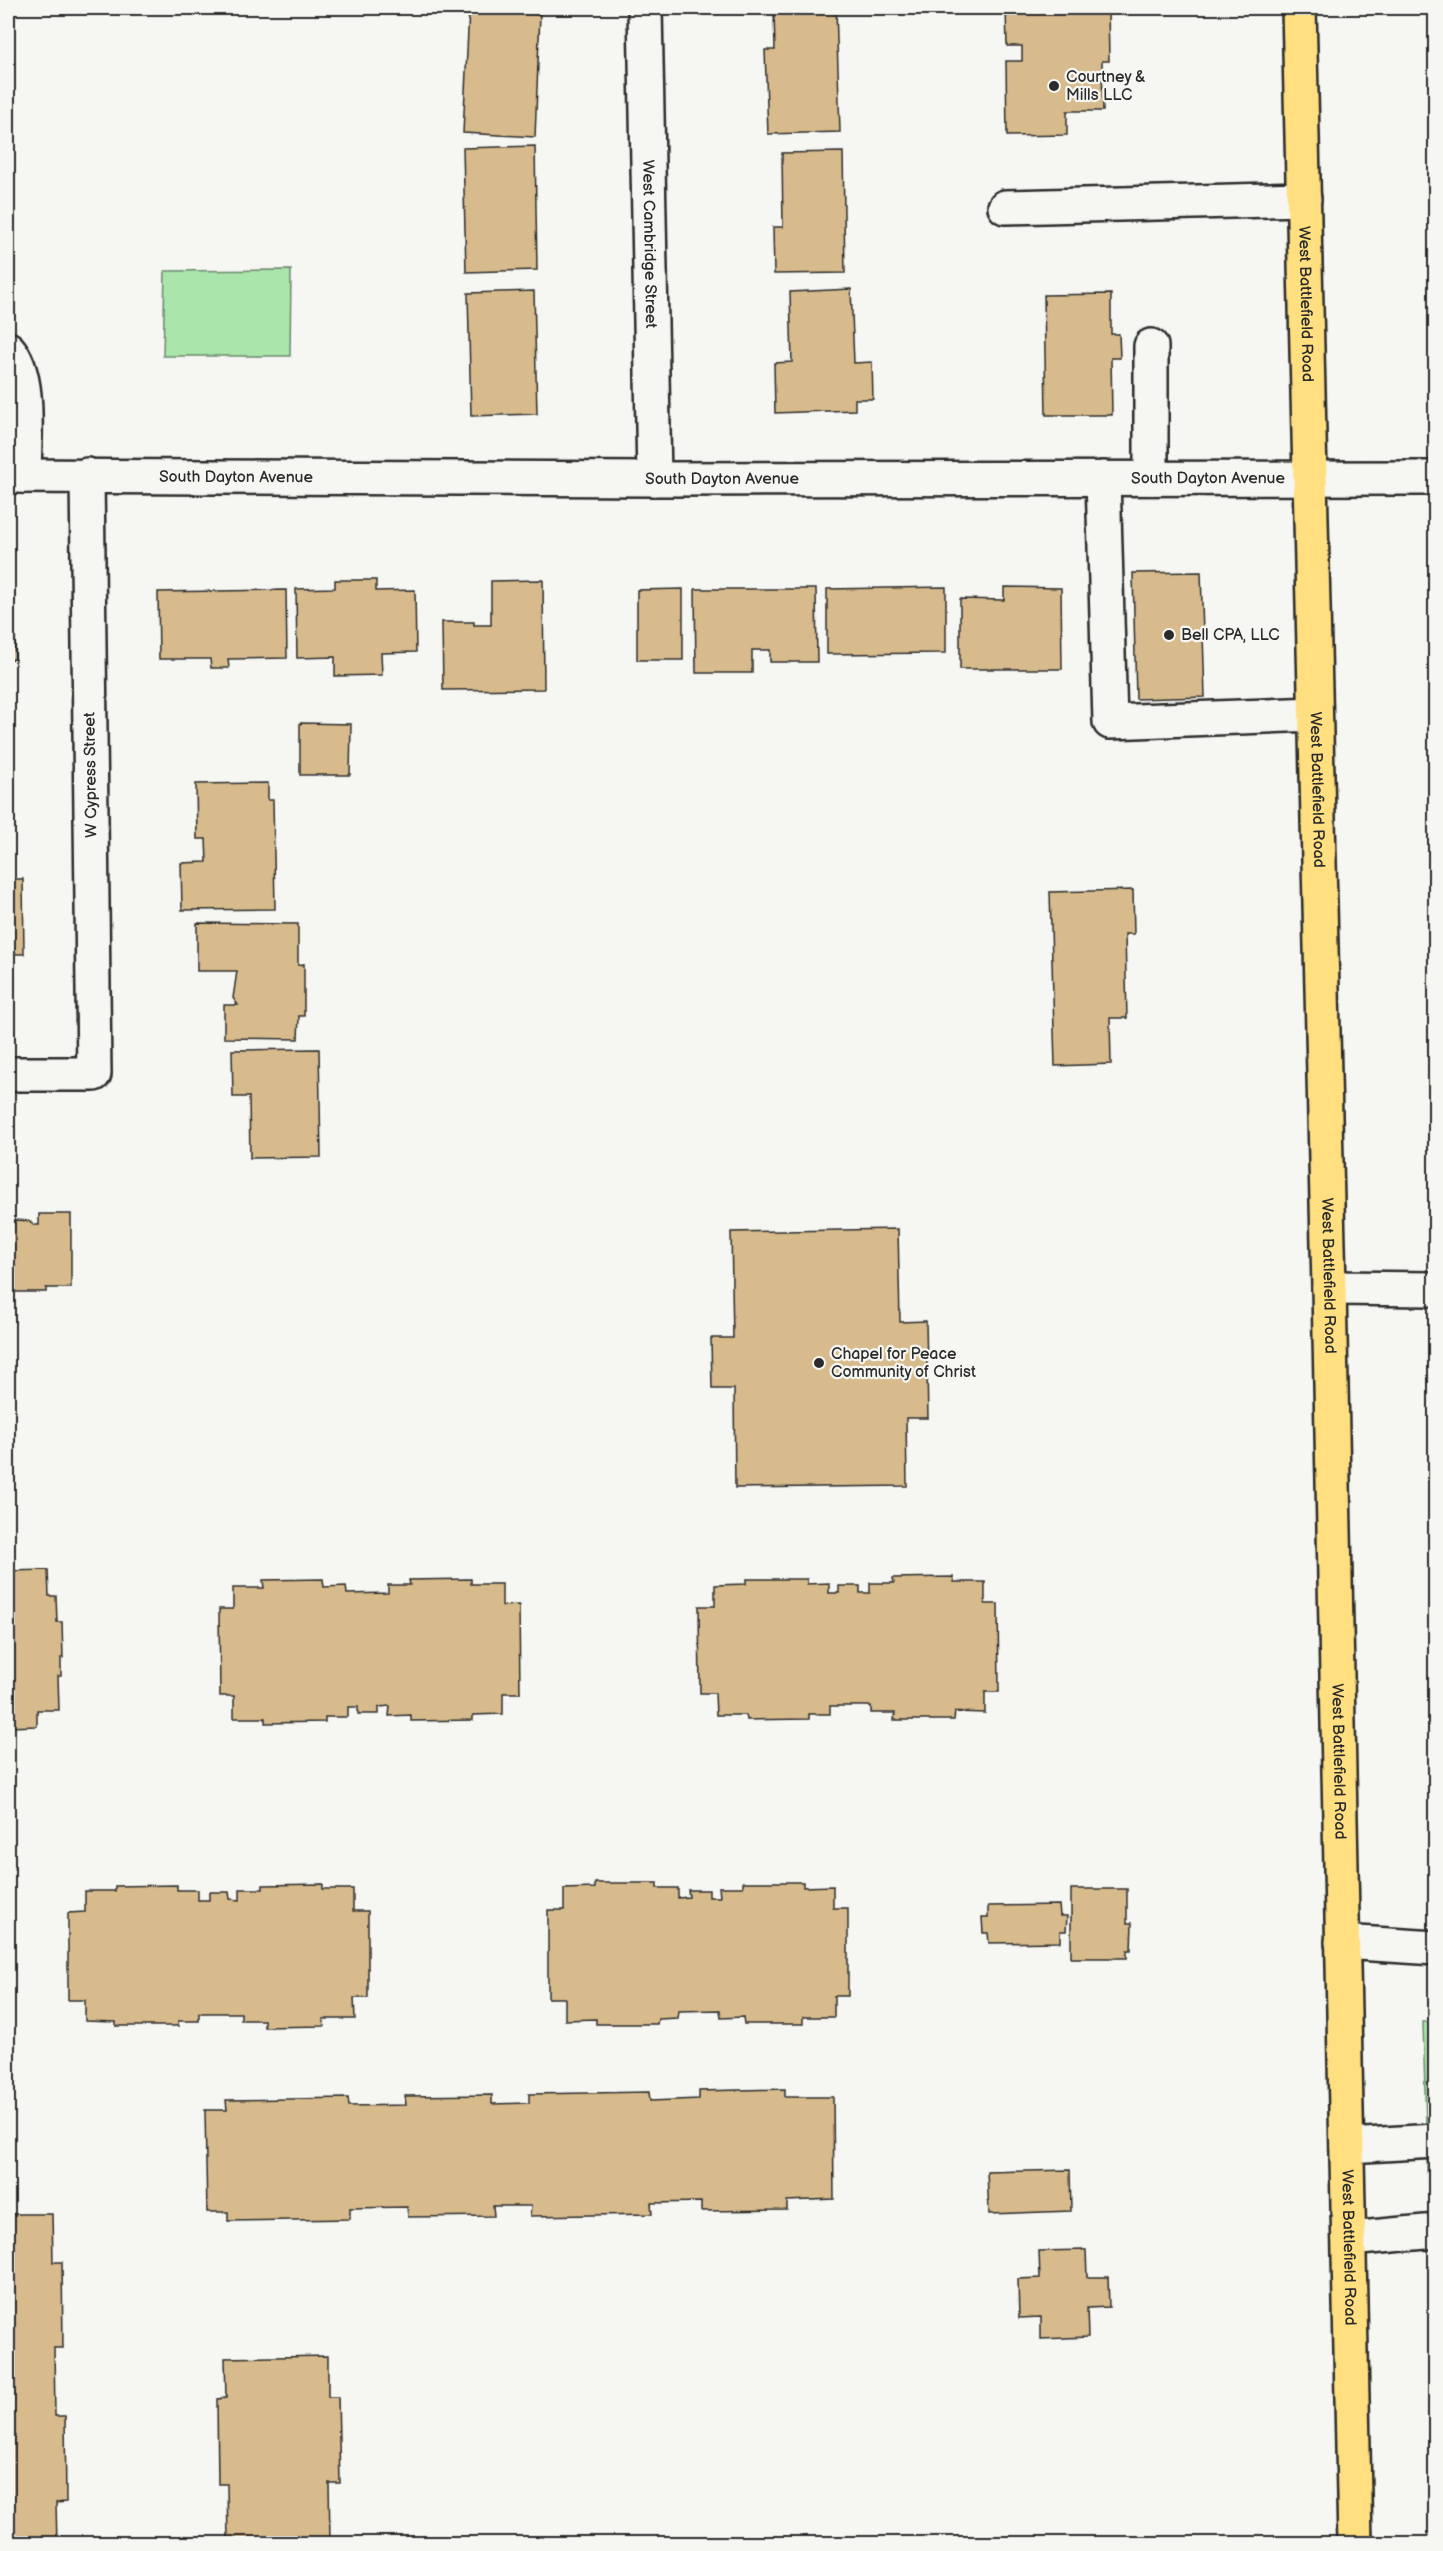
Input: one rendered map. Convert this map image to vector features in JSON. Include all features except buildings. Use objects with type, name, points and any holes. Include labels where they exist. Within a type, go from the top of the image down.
[{"type":"main road","name":"West Battlefield Road","points":[[1299,8],[1355,2544]]},
{"type":"street","name":"West Cambridge Street","points":[[645,8],[654,479]]},
{"type":"street","points":[[1005,207],[1304,200]]},
{"type":"street","points":[[1151,346],[1151,478]]},
{"type":"street","points":[[8,349],[20,366],[23,394],[16,476]]},
{"type":"street","name":"W Cypress Street","points":[[8,1074],[94,1074],[87,475]]},
{"type":"street","name":"South Dayton Avenue","points":[[16,476],[654,479],[1436,478]]},
{"type":"street","points":[[1103,478],[1110,722],[1316,714]]},
{"type":"street","points":[[1329,1288],[1436,1289]]},
{"type":"street","points":[[1342,1942],[1436,1948]]},
{"type":"street","points":[[1347,2146],[1436,2141]]},
{"type":"street","points":[[1349,2239],[1436,2231]]},
{"type":"green space","points":[[291,270],[290,356],[163,356],[165,271]]},
{"type":"green space","points":[[1423,2022],[1435,2022],[1435,2194],[1428,2194]]},
{"type":"place","name":"Courtney & Mills LLC","points":[[1054,86]]},
{"type":"place","name":"Bell CPA, LLC","points":[[1169,635]]},
{"type":"place","name":"Chapel for Peace Community of Christ","points":[[819,1363]]}]
